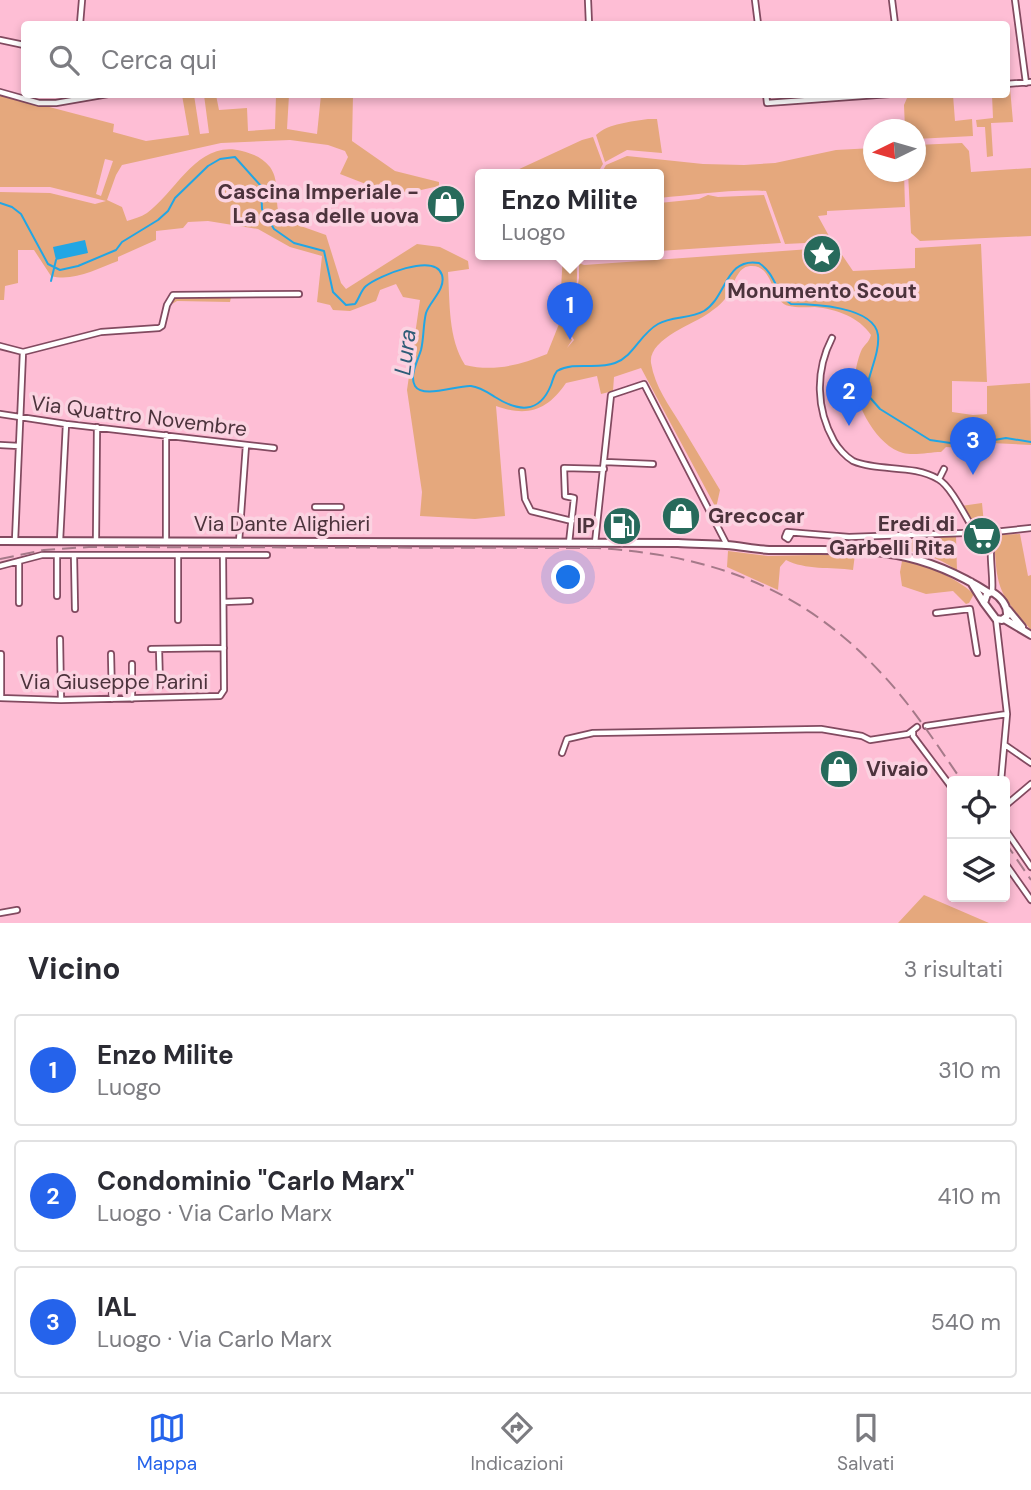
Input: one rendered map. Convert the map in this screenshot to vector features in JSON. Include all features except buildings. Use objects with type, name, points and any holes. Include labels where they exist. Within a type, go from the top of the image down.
[{"type":"street","points":[[80,21],[82,0]]},
{"type":"street","points":[[588,0],[589,21]]},
{"type":"street","points":[[755,0],[758,21]]},
{"type":"street","points":[[892,0],[895,21]]},
{"type":"street","points":[[1010,84],[1030,84],[1015,0]]},
{"type":"street","points":[[0,40],[21,44]]},
{"type":"street","points":[[0,92],[21,98]]},
{"type":"street","points":[[22,98],[40,103],[85,98]]},
{"type":"street","points":[[766,98],[767,103],[835,98]]},
{"type":"street","points":[[0,346],[23,352],[101,332],[159,328],[173,295],[299,294]]},
{"type":"street","points":[[832,338],[820,372],[820,396],[824,423],[837,446],[854,461],[939,479],[975,532]]},
{"type":"street","points":[[15,541],[23,352]]},
{"type":"street","points":[[596,543],[611,395],[643,384],[727,545]]},
{"type":"street","name":"Via Quattro Novembre","points":[[0,414],[274,448]]},
{"type":"street","points":[[60,541],[66,424]]},
{"type":"street","points":[[96,540],[97,427]]},
{"type":"street","points":[[166,435],[166,540]]},
{"type":"street","points":[[239,541],[246,444]]},
{"type":"street","points":[[0,445],[19,446]]},
{"type":"street","points":[[605,462],[653,464]]},
{"type":"street","points":[[567,542],[574,498],[565,496],[564,468],[604,469]]},
{"type":"street","points":[[939,479],[944,469]]},
{"type":"street","points":[[522,471],[525,499],[531,510],[572,521]]},
{"type":"street","points":[[315,507],[341,507]]},
{"type":"street","points":[[791,534],[849,537],[994,532],[1031,528]]},
{"type":"street","points":[[994,532],[994,578],[999,598],[1028,633]]},
{"type":"street","name":"Via Dante Alighieri","points":[[0,541],[567,542],[727,545],[777,550],[819,548],[888,552],[919,558],[951,570],[999,598]]},
{"type":"street","points":[[0,566],[42,555],[267,555]]},
{"type":"street","points":[[178,555],[178,620]]},
{"type":"street","name":"Via Giuseppe Parini","points":[[1,698],[61,700],[220,696],[224,690],[223,555]]},
{"type":"street","points":[[57,556],[57,596]]},
{"type":"street","points":[[74,556],[75,609]]},
{"type":"street","points":[[19,561],[19,603]]},
{"type":"street","points":[[984,603],[984,597],[991,593],[994,578]]},
{"type":"street","points":[[970,581],[984,603],[1001,620],[1028,633]]},
{"type":"street","points":[[224,602],[250,601]]},
{"type":"street","points":[[936,613],[970,609],[977,653]]},
{"type":"street","points":[[1001,776],[1007,714],[999,635],[1001,620],[1007,616],[1007,610]]},
{"type":"street","points":[[60,639],[61,700]]},
{"type":"street","name":"Via Giuseppe Parini","points":[[151,649],[224,648]]},
{"type":"street","points":[[159,649],[160,686]]},
{"type":"street","points":[[1,654],[1,698]]},
{"type":"street","points":[[111,654],[112,699]]},
{"type":"street","points":[[132,664],[132,699]]},
{"type":"street","points":[[926,726],[1007,714]]},
{"type":"street","points":[[562,753],[567,739],[593,733],[821,729],[862,736],[870,740],[908,734],[915,729],[913,736],[947,781]]},
{"type":"street","points":[[1004,744],[1031,763]]},
{"type":"street","points":[[1010,802],[1031,784]]},
{"type":"street","points":[[1010,837],[1031,867]]},
{"type":"street","points":[[1010,870],[1031,900]]},
{"type":"street","points":[[0,913],[16,910]]},
{"type":"shaded area","points":[[1010,88],[1013,122],[991,123],[993,156],[987,157],[985,127],[977,127],[976,120],[993,118],[992,98],[1010,98]]},
{"type":"shaded area","points":[[0,94],[114,124],[113,132],[146,141],[189,135],[183,98],[194,98],[200,134],[209,133],[204,98],[217,98],[219,110],[247,108],[248,131],[275,129],[276,98],[289,98],[287,129],[317,134],[321,98],[353,98],[352,141],[395,171],[439,182],[439,186],[421,190],[417,197],[381,182],[376,188],[340,174],[348,157],[345,151],[328,145],[290,140],[221,143],[122,165],[107,200],[122,207],[127,221],[147,213],[189,169],[213,153],[227,149],[261,158],[273,173],[281,219],[326,235],[341,283],[346,289],[417,244],[440,247],[468,261],[469,269],[448,272],[453,332],[459,355],[465,365],[486,368],[517,364],[547,354],[559,324],[563,260],[575,260],[577,273],[576,294],[568,333],[572,340],[567,348],[574,340],[570,333],[579,278],[579,263],[584,265],[824,248],[829,253],[840,252],[853,271],[915,268],[915,248],[981,244],[987,382],[952,381],[952,412],[987,414],[987,386],[1030,383],[1031,445],[991,443],[964,448],[946,447],[941,452],[917,454],[893,449],[875,432],[857,397],[855,375],[862,349],[871,335],[860,323],[839,312],[815,307],[792,307],[783,303],[764,271],[750,266],[739,273],[720,305],[673,333],[652,354],[651,363],[659,388],[720,490],[716,508],[641,368],[614,377],[613,391],[601,394],[597,376],[566,383],[551,400],[536,409],[517,411],[496,406],[505,516],[475,519],[420,516],[422,492],[407,390],[420,300],[403,297],[396,284],[380,290],[376,301],[350,311],[333,310],[330,305],[317,302],[322,256],[290,247],[258,229],[208,221],[188,222],[183,228],[156,231],[156,240],[118,257],[118,261],[85,274],[68,277],[51,276],[34,250],[18,250],[18,283],[5,286],[4,300],[0,300],[0,192],[50,193],[95,204],[106,201],[50,187],[0,187]],"holes":[[[105,159],[113,161],[101,196],[96,194]]]},
{"type":"shaded area","points":[[907,98],[953,98],[955,121],[972,119],[973,136],[926,138],[926,119],[905,119],[904,105]]},
{"type":"shaded area","points":[[657,119],[662,153],[627,150],[605,162],[596,135],[614,125]]},
{"type":"shaded area","points":[[593,137],[603,164],[600,169],[519,169]]},
{"type":"shaded area","points":[[962,143],[969,151],[971,172],[1031,168],[1031,236],[920,241],[911,233],[908,182],[926,182],[926,145]]},
{"type":"shaded area","points":[[863,149],[863,182],[904,182],[905,207],[827,211],[827,215],[818,216],[835,247],[826,242],[785,244],[766,191],[664,198],[664,169],[604,169],[606,165],[627,156],[703,164],[775,163],[836,150]]},
{"type":"shaded area","points":[[708,195],[764,195],[781,243],[664,251],[664,202],[699,199]]},
{"type":"shaded area","points":[[178,297],[231,297],[230,302],[177,301],[172,304]]},
{"type":"shaded area","points":[[982,503],[984,524],[973,524],[961,506]]},
{"type":"shaded area","points":[[1020,534],[1028,576],[1031,575],[1031,630],[1005,597],[996,568],[996,535]]},
{"type":"shaded area","points":[[956,536],[957,571],[932,557],[885,546],[885,542]]},
{"type":"shaded area","points":[[728,551],[768,556],[855,554],[853,570],[810,567],[786,560],[780,567],[778,590],[727,567]]},
{"type":"shaded area","points":[[902,561],[941,573],[974,594],[966,604],[953,591],[926,594],[902,586]]},
{"type":"shaded area","points":[[924,895],[989,923],[898,923]]},
{"type":"water","points":[[85,240],[88,253],[56,260],[53,247]]},
{"type":"waterway","name":"Lura","points":[[0,203],[21,214],[48,264],[60,270],[78,266],[116,250],[122,242],[168,211],[175,198],[208,166],[220,159],[235,157],[261,186],[262,209],[274,229],[294,243],[324,251],[333,292],[346,305],[355,304],[366,286],[393,272],[418,266],[437,268],[442,275],[442,285],[426,313],[422,345],[413,373],[413,382],[419,390],[474,387],[503,402],[527,408],[540,402],[546,395],[557,371],[571,367],[608,365],[622,360],[646,333],[658,324],[693,315],[712,305],[739,266],[759,263],[791,304],[854,312],[874,325],[878,342],[866,393],[880,409],[930,440],[964,445],[1006,438],[1031,442]]},
{"type":"waterway","name":"Lura","points":[[51,281],[56,260]]},
{"type":"railway","points":[[0,559],[44,550],[89,547],[597,548],[679,559],[717,568],[753,581],[820,619],[852,644],[882,674],[924,726],[959,776]]},
{"type":"railway","points":[[1010,849],[1031,880]]},
{"type":"place","name":"Cascina Imperiale - La casa delle uova","points":[[446,204]]},
{"type":"place","name":"Monumento Scout","points":[[822,254]]},
{"type":"place","name":"Enzo Milite","points":[[570,340]]},
{"type":"place","name":"Condominio \"Carlo Marx\"","points":[[849,426]]},
{"type":"place","name":"IAL","points":[[973,475]]},
{"type":"place","name":"Grecocar","points":[[681,516]]},
{"type":"place","name":"IP","points":[[622,526]]},
{"type":"place","name":"Eredi di Garbelli Rita","points":[[982,536]]},
{"type":"place","name":"Vivaio","points":[[839,769]]}]
